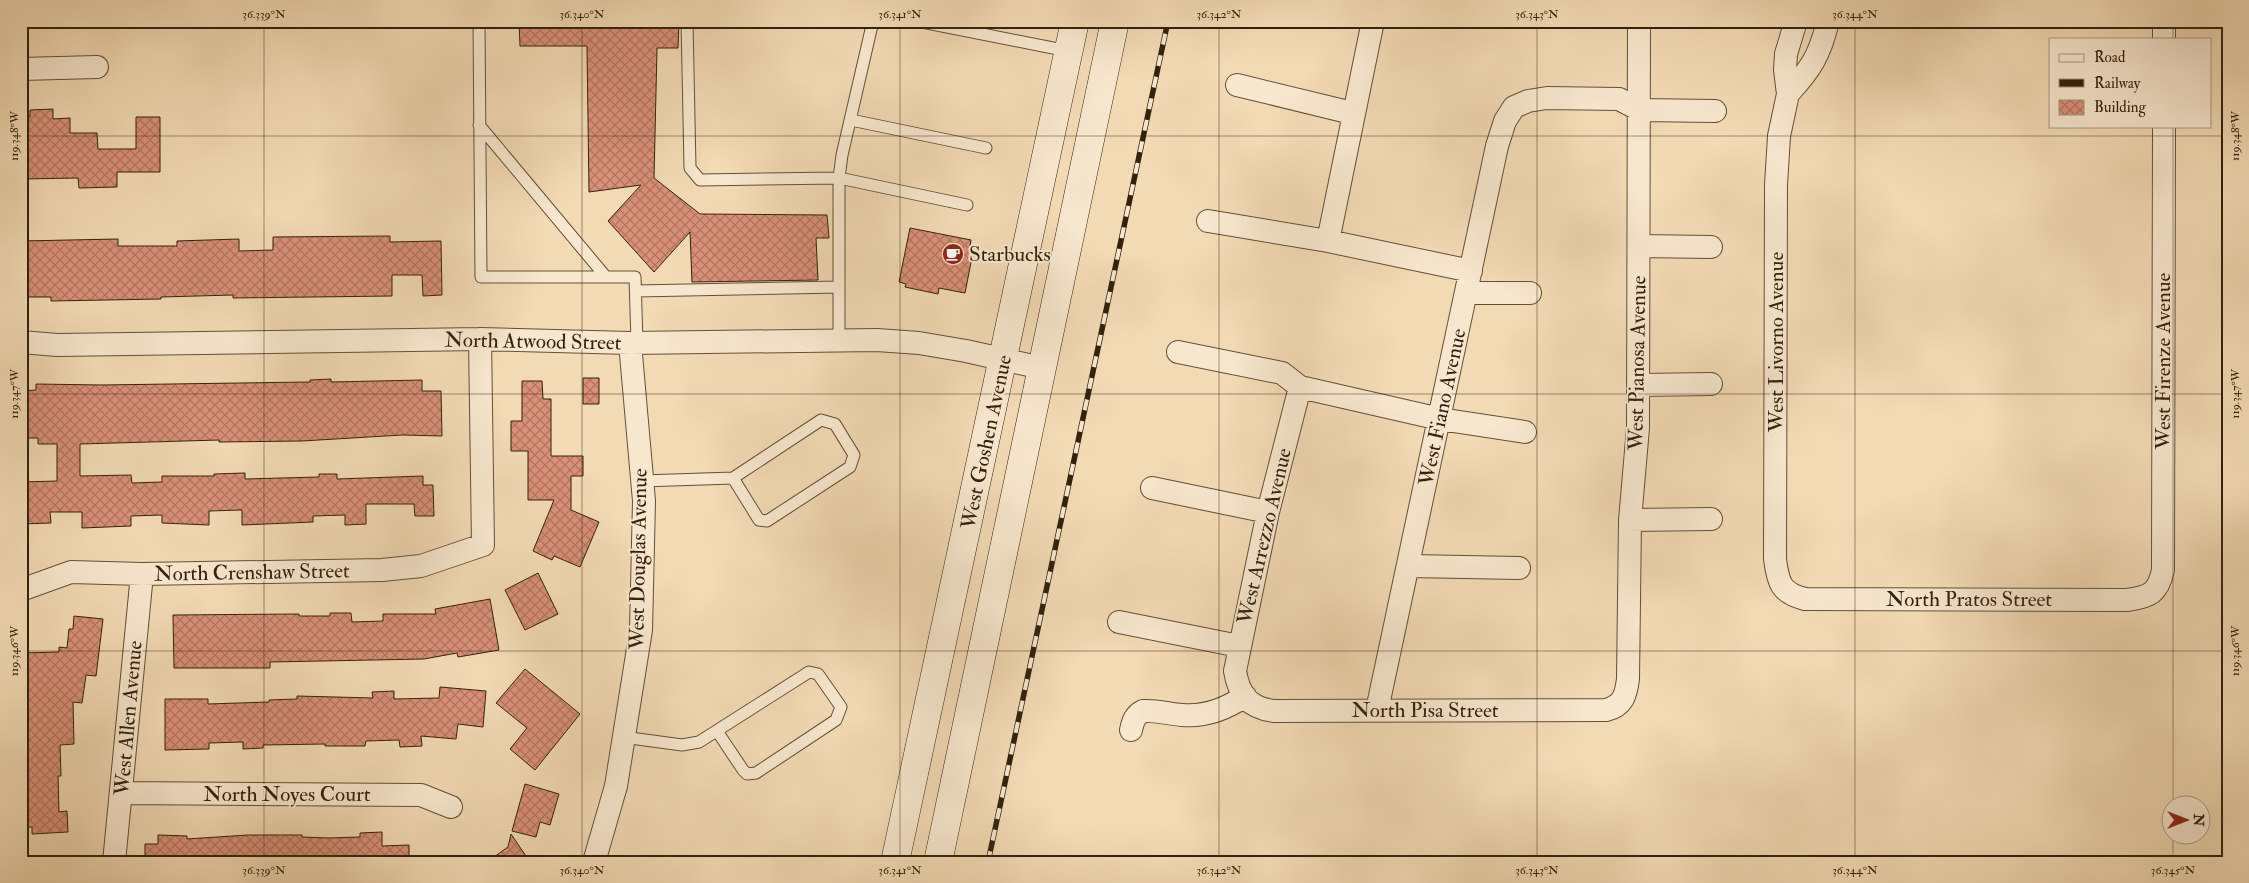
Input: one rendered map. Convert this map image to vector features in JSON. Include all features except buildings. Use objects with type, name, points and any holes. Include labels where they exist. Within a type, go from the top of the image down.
[{"type":"main road","name":"West Goshen Avenue","points":[[938,862],[1115,21]]},
{"type":"main road","name":"West Goshen Avenue","points":[[895,862],[1004,359],[1068,51],[1071,22]]},
{"type":"main road","points":[[1062,272],[1051,246],[1087,72],[1087,42],[1071,22]]},
{"type":"street","points":[[1328,241],[1352,113],[1373,21]]},
{"type":"street","name":"West Pianosa Avenue","points":[[1621,703],[1627,692],[1628,679],[1630,520],[1638,428],[1639,21]]},
{"type":"street","name":"West Livorno Avenue","points":[[1784,590],[1777,577],[1775,560],[1776,185],[1779,136],[1788,94],[1785,70],[1786,54],[1796,21]]},
{"type":"street","name":"West Livorno Avenue","points":[[1788,94],[1813,65],[1824,39],[1828,21]]},
{"type":"street","points":[[2164,21],[2164,38]]},
{"type":"street","points":[[21,69],[97,67]]},
{"type":"street","points":[[1237,86],[1352,113]]},
{"type":"street","name":"West Fiano Avenue","points":[[1377,710],[1498,146],[1505,121],[1514,107],[1528,101],[1547,98],[1619,99],[1640,110]]},
{"type":"street","points":[[1640,110],[1715,111]]},
{"type":"street","name":"West Firenze Avenue","points":[[2153,592],[2160,583],[2163,570],[2164,128]]},
{"type":"street","points":[[1208,221],[1328,241],[1469,282],[1530,293]]},
{"type":"street","points":[[1639,246],[1711,247]]},
{"type":"street","name":"North Atwood Street","points":[[21,342],[57,345],[480,340],[633,342],[839,340],[919,343],[1042,368]]},
{"type":"street","name":"North Crenshaw Street","points":[[21,590],[71,572],[142,574],[382,570],[420,566],[482,545],[480,340]]},
{"type":"street","name":"West Douglas Avenue","points":[[594,862],[616,786],[641,630],[644,501],[633,342]]},
{"type":"street","points":[[1178,352],[1282,373],[1300,386],[1440,419],[1525,432]]},
{"type":"street","points":[[1639,385],[1711,384]]},
{"type":"street","name":"West Arrezzo Avenue","points":[[1241,691],[1235,671],[1239,646],[1268,512],[1300,386]]},
{"type":"street","points":[[1152,488],[1268,512]]},
{"type":"street","points":[[1630,520],[1711,519]]},
{"type":"street","points":[[1409,566],[1519,568]]},
{"type":"street","name":"West Allen Avenue","points":[[114,862],[142,574]]},
{"type":"street","name":"North Pratos Street","points":[[1784,590],[1793,596],[1805,599],[2127,600],[2142,598],[2153,592]]},
{"type":"street","points":[[1119,622],[1239,646]]},
{"type":"street","points":[[1131,730],[1134,719],[1143,711],[1184,715],[1207,714],[1233,704],[1241,691]]},
{"type":"street","name":"North Pisa Street","points":[[1241,691],[1253,705],[1274,711],[1606,710],[1614,708],[1621,703]]},
{"type":"street","name":"North Noyes Court","points":[[122,793],[422,795],[451,806]]},
{"type":"lane","points":[[478,21],[481,278],[635,277],[633,342]]},
{"type":"lane","points":[[687,21],[690,168],[700,180],[839,178],[967,205]]},
{"type":"lane","points":[[839,340],[839,178],[850,120],[873,21]]},
{"type":"lane","points":[[917,21],[1068,51]]},
{"type":"lane","points":[[850,120],[986,148]]},
{"type":"lane","points":[[479,125],[606,277]]},
{"type":"lane","points":[[636,291],[839,287]]},
{"type":"lane","points":[[642,481],[732,478],[821,420],[835,424],[854,455],[850,467],[767,521],[759,520],[732,478]]},
{"type":"lane","points":[[623,737],[682,745],[699,742],[808,672],[818,674],[841,708],[836,720],[756,773],[747,774],[743,770],[717,731]]},
{"type":"railway","points":[[988,862],[1168,21]]},
{"type":"place","name":"Starbucks","points":[[953,254]]}]
